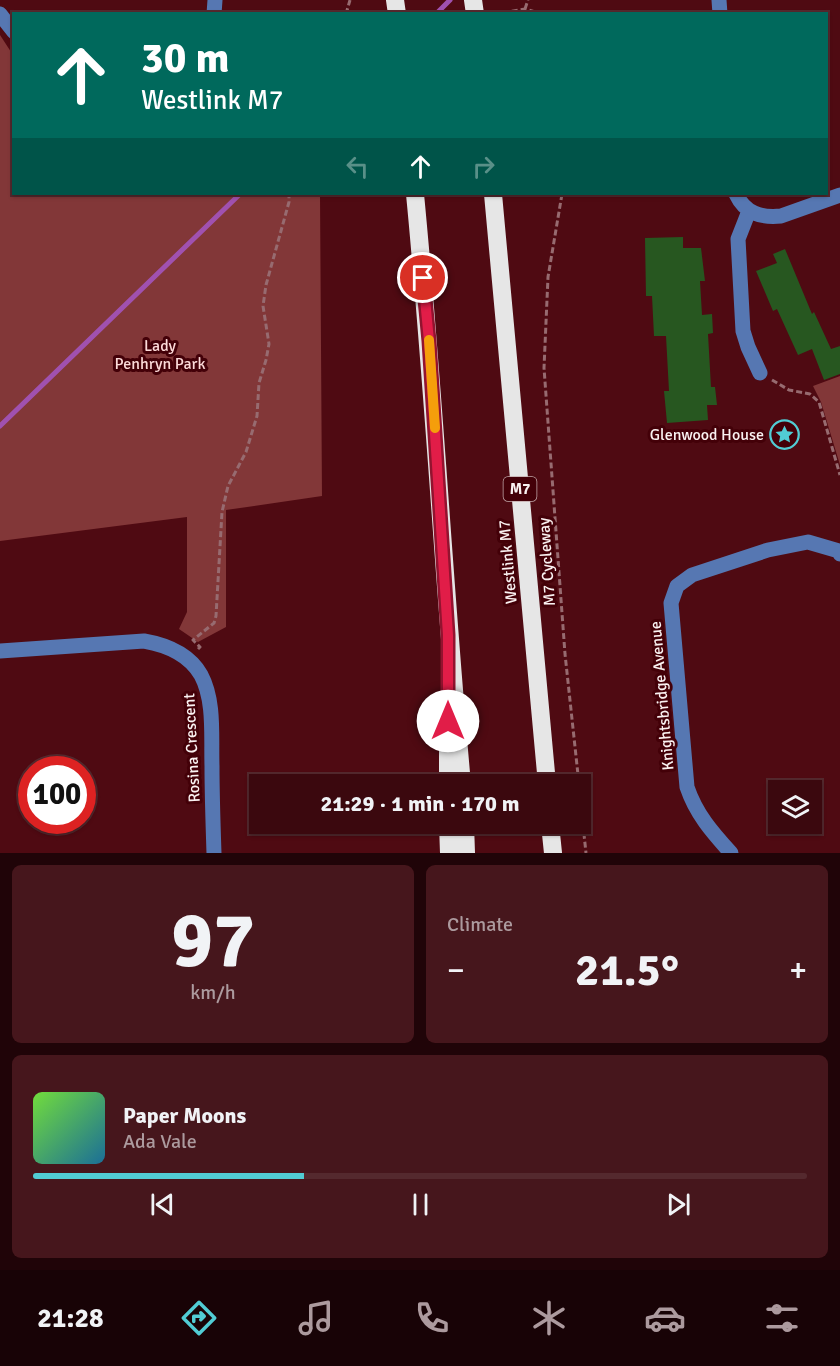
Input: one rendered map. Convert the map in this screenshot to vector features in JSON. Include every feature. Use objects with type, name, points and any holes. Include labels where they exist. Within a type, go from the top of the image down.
[{"type":"highway","points":[[415,195],[429,341],[448,635],[461,774]]},
{"type":"highway","name":"Westlink M7","points":[[493,195],[546,774]]},
{"type":"highway","points":[[448,635],[448,774]]},
{"type":"highway","points":[[448,834],[448,853]]},
{"type":"highway","points":[[465,834],[466,853]]},
{"type":"highway","points":[[550,834],[551,853]]},
{"type":"street","points":[[0,14],[12,29]]},
{"type":"street","points":[[736,195],[741,204],[749,211],[764,216],[781,216],[840,195]]},
{"type":"street","points":[[749,211],[738,239],[743,331],[760,374]]},
{"type":"street","name":"Knightsbridge Avenue","points":[[731,853],[702,820],[693,805],[687,787],[670,603],[677,586],[692,576],[768,550],[808,542],[839,552]]},
{"type":"street","name":"Rosina Crescent","points":[[0,651],[144,641],[175,650],[189,660],[200,673],[208,690],[214,853]]},
{"type":"path","points":[[525,9],[528,0]]},
{"type":"path","points":[[502,12],[514,9],[536,12]]},
{"type":"path","points":[[189,660],[200,647],[193,640],[214,622],[216,616],[222,512],[228,486],[246,452],[257,416],[259,383],[269,344],[263,306],[266,285],[289,195]]},
{"type":"path","name":"M7 Cycleway","points":[[562,195],[548,277],[544,368],[565,654],[578,774]]},
{"type":"path","points":[[760,374],[789,390],[810,394],[819,402],[840,475]]},
{"type":"path","points":[[584,834],[586,853]]},
{"type":"green space","name":"Lady Penhryn Park","points":[[0,35],[12,53],[12,195],[320,195],[322,496],[226,510],[226,627],[198,642],[179,629],[187,612],[187,517],[0,541]]},
{"type":"green space","points":[[840,376],[840,465],[821,402],[813,386]]},
{"type":"building","points":[[683,237],[683,248],[701,248],[705,281],[700,281],[702,315],[712,314],[713,333],[708,334],[711,387],[715,387],[717,405],[707,405],[708,420],[667,423],[664,391],[669,391],[666,336],[654,336],[652,296],[646,296],[645,238]]},
{"type":"building","points":[[785,249],[812,314],[814,312],[831,349],[840,346],[840,374],[824,380],[812,349],[798,355],[777,309],[773,311],[756,271],[777,263],[773,254]]},
{"type":"waterway","points":[[438,12],[450,0]]},
{"type":"waterway","points":[[0,426],[239,195]]},
{"type":"slow traffic","points":[[429,340],[435,428]]},
{"type":"place","name":"Glenwood House","points":[[785,434]]},
{"type":"route","points":[[423,278],[448,635],[448,721]]}]
